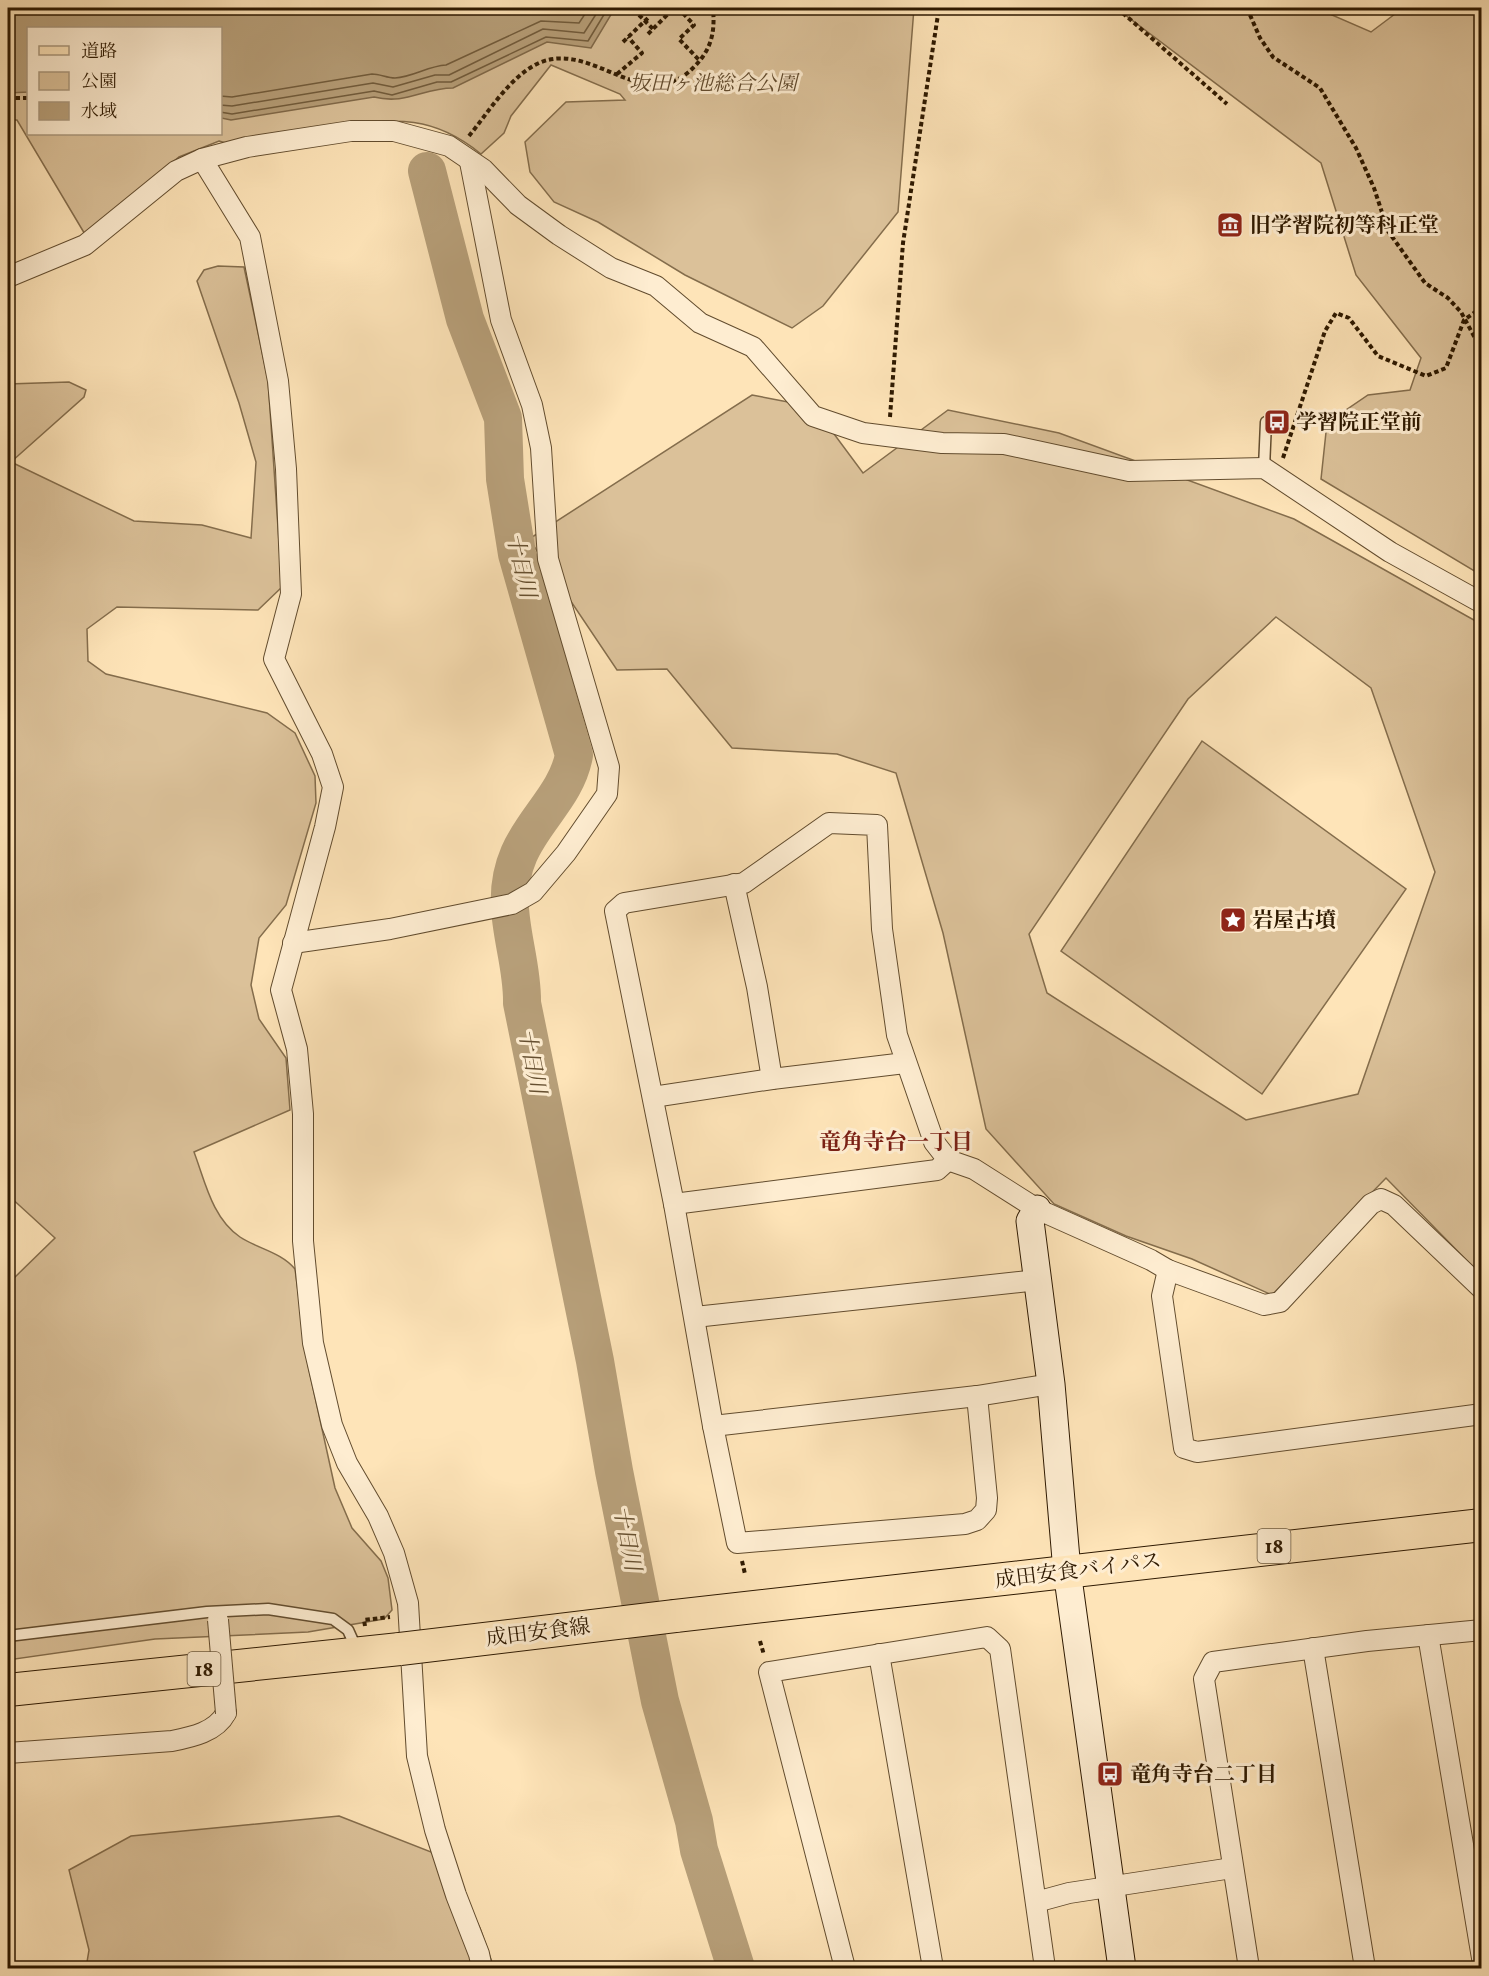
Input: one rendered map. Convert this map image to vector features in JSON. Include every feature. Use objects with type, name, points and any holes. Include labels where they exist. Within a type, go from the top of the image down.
[{"type":"main road","name":"成田安食バイパス","points":[[675,1616],[1482,1524]]},
{"type":"main road","name":"成田安食線","points":[[359,1653],[675,1616]]},
{"type":"main road","name":"18","points":[[8,1690],[359,1653]]},
{"type":"street","points":[[8,277],[85,245],[176,171],[202,159],[235,149],[351,131],[394,130],[449,146],[483,169],[518,206],[559,235],[611,268],[656,286],[700,323],[753,347],[813,416],[863,433],[942,443],[1004,444],[1129,471],[1270,472],[1390,552],[1482,603]]},
{"type":"street","points":[[293,943],[390,929],[512,904],[533,892],[566,853],[607,794],[609,767],[548,559],[541,448],[532,405],[501,320],[463,157]]},
{"type":"street","points":[[202,159],[250,237],[278,381],[286,469],[291,594],[274,659],[322,754],[333,787],[325,827],[280,990],[297,1049],[303,1114],[303,1241],[313,1343],[332,1425],[347,1463],[378,1516],[394,1553],[408,1603],[417,1756],[435,1830],[456,1895],[480,1954],[482,1968]]},
{"type":"street","points":[[977,1396],[986,1510],[977,1520],[965,1524],[737,1543],[713,1426],[674,1204],[615,911],[624,903],[744,883],[829,823],[877,825],[882,928],[897,1035],[934,1142],[948,1160],[974,1169],[1037,1209],[1151,1260],[1168,1270],[1264,1305],[1280,1302],[1371,1204],[1381,1199],[1394,1205],[1482,1289]]},
{"type":"street","points":[[734,884],[757,987],[772,1079]]},
{"type":"street","points":[[653,1097],[772,1079],[905,1063]]},
{"type":"street","points":[[674,1204],[937,1170],[948,1160]]},
{"type":"street","points":[[1037,1209],[1030,1221],[1051,1384],[1067,1571],[1122,1968]]},
{"type":"street","points":[[1168,1270],[1162,1296],[1184,1448],[1197,1452],[1482,1414]]},
{"type":"street","points":[[695,1317],[1038,1280]]},
{"type":"street","points":[[713,1426],[977,1396],[1051,1384]]},
{"type":"street","points":[[8,1753],[172,1741],[196,1736],[222,1720],[226,1713],[212,1616]]},
{"type":"street","points":[[1249,1968],[1204,1678],[1213,1662],[1313,1648],[1482,1630]]},
{"type":"street","points":[[1428,1635],[1482,1958]]},
{"type":"street","points":[[845,1968],[768,1672],[987,1637],[1000,1649],[1045,1968]]},
{"type":"street","points":[[1313,1648],[1365,1968]]},
{"type":"street","points":[[879,1654],[933,1968]]},
{"type":"street","points":[[1035,1902],[1109,1886],[1232,1868]]},
{"type":"lane","points":[[1266,422],[1270,472]]},
{"type":"lane","points":[[8,1636],[268,1609],[333,1619],[348,1630],[359,1653]]},
{"type":"path","points":[[648,34],[676,8],[694,25],[679,39],[700,61]]},
{"type":"path","points":[[463,157],[513,84],[540,63],[570,60],[588,63],[635,82],[664,84],[677,80],[700,61],[712,43],[713,8]]},
{"type":"path","points":[[888,436],[903,243],[939,8]]},
{"type":"path","points":[[1117,8],[1227,104]]},
{"type":"path","points":[[1247,8],[1260,38],[1273,57],[1320,88],[1356,148],[1374,188],[1388,231],[1425,283],[1448,298],[1482,351]]},
{"type":"path","points":[[639,15],[653,29]]},
{"type":"path","points":[[623,42],[649,17]]},
{"type":"path","points":[[617,75],[642,53],[628,37]]},
{"type":"path","points":[[8,98],[27,98]]},
{"type":"path","points":[[1270,472],[1325,331],[1336,314],[1349,318],[1378,356],[1426,376],[1446,368],[1464,320],[1482,307]]},
{"type":"path","points":[[364,1620],[408,1615]]},
{"type":"green space","name":"坂田ヶ池総合公園","points":[[8,8],[914,8],[898,212],[823,306],[792,328],[685,275],[598,222],[554,202],[530,172],[525,142],[566,102],[625,100],[620,94],[551,65],[511,116],[504,133],[481,154],[446,132],[413,122],[396,121],[288,131],[239,143],[219,141],[179,157],[86,236],[17,120],[8,120]]},
{"type":"green space","points":[[1116,8],[1316,8],[1371,32],[1403,8],[1481,8],[1481,575],[1321,479],[1327,423],[1368,395],[1410,390],[1421,358],[1356,275],[1321,163]]},
{"type":"green space","points":[[218,266],[244,267],[268,380],[282,587],[258,610],[117,607],[87,629],[88,661],[106,674],[267,713],[295,733],[315,776],[316,803],[286,905],[259,938],[251,985],[259,1019],[286,1058],[290,1110],[194,1152],[216,1209],[230,1229],[247,1241],[283,1259],[295,1269],[308,1365],[335,1488],[352,1528],[381,1561],[388,1578],[392,1610],[384,1619],[308,1632],[155,1639],[8,1660],[8,1279],[13,1279],[55,1238],[8,1195],[8,384],[69,382],[86,390],[84,397],[11,462],[134,521],[202,525],[251,538],[256,462],[239,403],[197,281],[204,270]]},
{"type":"green space","points":[[752,395],[814,407],[863,473],[948,410],[1059,433],[1294,519],[1481,624],[1481,1275],[1386,1178],[1272,1295],[1192,1259],[1126,1236],[1054,1204],[986,1129],[943,933],[896,773],[837,754],[732,748],[667,669],[617,670],[529,539]],"holes":[[[1276,617],[1371,688],[1435,872],[1358,1094],[1246,1120],[1047,993],[1029,934],[1188,699]]]},
{"type":"green space","name":"岩屋古墳","points":[[1202,741],[1406,889],[1262,1094],[1061,951]]},
{"type":"green space","points":[[339,1816],[444,1857],[480,1928],[494,1968],[86,1968],[89,1950],[69,1870],[131,1836]]},
{"type":"water","points":[[8,8],[615,8],[591,48],[547,42],[453,88],[405,98],[374,97],[231,120],[222,118],[222,27],[27,27],[27,92],[8,93]]},
{"type":"waterway","name":"十日川","points":[[427,171],[465,319],[503,418],[505,479],[517,554],[574,755],[565,782],[525,841],[513,873],[510,911],[519,965],[522,1003],[595,1361],[614,1471],[660,1701],[694,1821],[699,1850],[736,1968]]},
{"type":"place","name":"旧学習院初等科正堂","points":[[1230,225]]},
{"type":"place","name":"学習院正堂前","points":[[1277,422]]},
{"type":"place","name":"岩屋古墳","points":[[1233,920]]},
{"type":"place","name":"竜角寺台二丁目","points":[[1110,1774]]},
{"type":"district","name":"竜角寺台一丁目","points":[[896,1141]]}]
